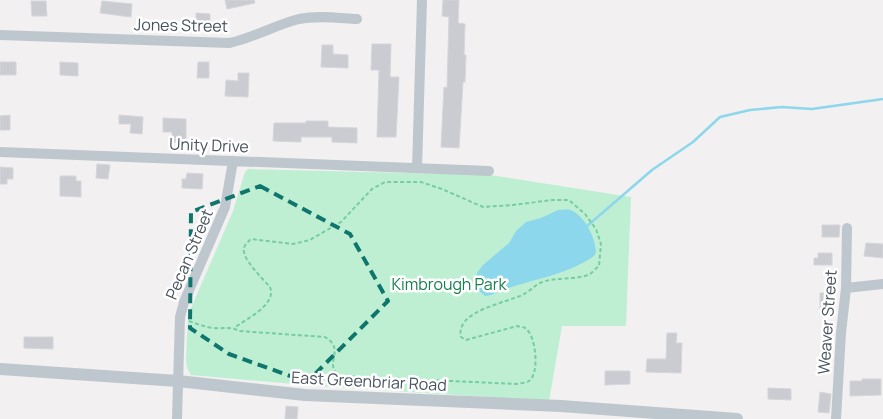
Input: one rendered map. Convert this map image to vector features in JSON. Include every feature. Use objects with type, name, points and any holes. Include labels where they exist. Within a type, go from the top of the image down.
[{"type":"street","points":[[416,168],[422,0]]},
{"type":"street","name":"Jones Street","points":[[0,35],[228,42],[242,40],[281,24],[300,19],[318,17],[357,19]]},
{"type":"street","name":"Unity Drive","points":[[0,152],[489,171]]},
{"type":"street","name":"Pecan Street","points":[[177,419],[180,317],[184,302],[225,207],[233,161]]},
{"type":"street","name":"Weaver Street","points":[[836,419],[841,332],[846,288],[847,228]]},
{"type":"street","points":[[846,288],[883,284]]},
{"type":"street","name":"East Greenbriar Road","points":[[0,369],[178,381],[305,395],[561,406],[737,419]]},
{"type":"path","points":[[180,317],[214,328],[234,328],[325,337],[332,341],[335,348],[333,368],[340,376],[517,384],[529,381],[533,376],[535,349],[530,332],[516,326],[470,341],[461,337],[460,332],[463,326],[484,308],[524,295],[541,283],[591,274],[599,266],[601,244],[596,229],[585,214],[569,200],[483,207],[421,182],[385,182],[372,189],[341,222],[310,240],[293,244],[251,239],[244,245],[243,251],[248,262],[270,287],[272,292],[265,305],[234,328]]},
{"type":"highlighted area","points":[[260,186],[350,234],[388,301],[307,382],[229,354],[190,328],[191,212]]},
{"type":"green space","name":"Kimbrough Park","points":[[248,169],[490,175],[631,197],[626,326],[562,326],[549,401],[318,386],[191,375],[187,368],[186,360],[188,315],[233,211],[245,172]]},
{"type":"water","points":[[558,210],[570,210],[580,216],[594,241],[596,252],[594,256],[573,268],[490,295],[485,296],[478,290],[475,280],[477,273],[483,265],[509,243],[516,231],[526,222],[541,218]]},
{"type":"building","points":[[225,0],[254,0],[255,3],[227,9]]},
{"type":"building","points":[[443,0],[459,0],[458,23],[465,24],[465,82],[463,82],[459,148],[441,147],[444,87],[447,88],[449,17],[442,16]]},
{"type":"building","points":[[31,1],[46,1],[47,16],[32,16]]},
{"type":"building","points":[[102,1],[132,4],[131,17],[100,13]]},
{"type":"building","points":[[196,13],[210,14],[210,26],[196,26]]},
{"type":"building","points":[[372,44],[391,44],[390,77],[399,77],[396,137],[377,137],[379,70],[371,70]]},
{"type":"building","points":[[322,45],[333,45],[333,54],[348,55],[348,68],[321,67]]},
{"type":"building","points":[[0,62],[16,62],[16,75],[0,75]]},
{"type":"building","points":[[60,62],[78,63],[78,76],[60,75]]},
{"type":"building","points":[[198,62],[209,62],[209,78],[197,78]]},
{"type":"building","points":[[238,73],[249,73],[248,97],[225,96],[226,80],[238,81]]},
{"type":"building","points":[[10,115],[10,130],[0,130],[0,116]]},
{"type":"building","points":[[119,115],[143,117],[142,134],[130,133],[131,124],[119,124]]},
{"type":"building","points":[[163,118],[186,119],[186,143],[172,142],[172,132],[163,132]]},
{"type":"building","points":[[306,121],[328,121],[328,127],[357,128],[357,143],[332,142],[332,137],[301,137],[301,142],[273,141],[274,123],[306,123]]},
{"type":"building","points":[[97,164],[110,165],[108,179],[96,178]]},
{"type":"building","points":[[0,167],[13,168],[13,179],[7,179],[7,184],[0,184]]},
{"type":"building","points":[[187,173],[203,174],[202,189],[182,188],[182,179],[186,179]]},
{"type":"building","points":[[60,176],[76,176],[76,181],[81,181],[81,197],[60,196]]},
{"type":"building","points":[[822,225],[840,225],[839,237],[822,237]]},
{"type":"building","points":[[866,243],[883,244],[883,258],[864,256]]},
{"type":"building","points":[[818,253],[832,253],[832,265],[814,265],[814,258],[818,258]]},
{"type":"building","points":[[820,293],[832,293],[832,315],[820,315]]},
{"type":"building","points":[[667,333],[677,333],[676,343],[682,343],[681,373],[646,372],[647,359],[666,359]]},
{"type":"building","points":[[24,337],[53,337],[53,349],[24,348]]},
{"type":"building","points":[[605,371],[630,371],[630,384],[605,385]]},
{"type":"building","points":[[862,379],[881,379],[881,395],[850,396],[850,381],[862,381]]},
{"type":"building","points":[[768,388],[791,389],[791,400],[768,399]]},
{"type":"building","points":[[820,392],[831,394],[829,413],[818,412]]},
{"type":"building","points":[[286,406],[298,407],[297,419],[285,419]]},
{"type":"waterway","points":[[586,227],[652,170],[693,142],[720,117],[750,110],[782,107],[812,109],[883,99]]}]
